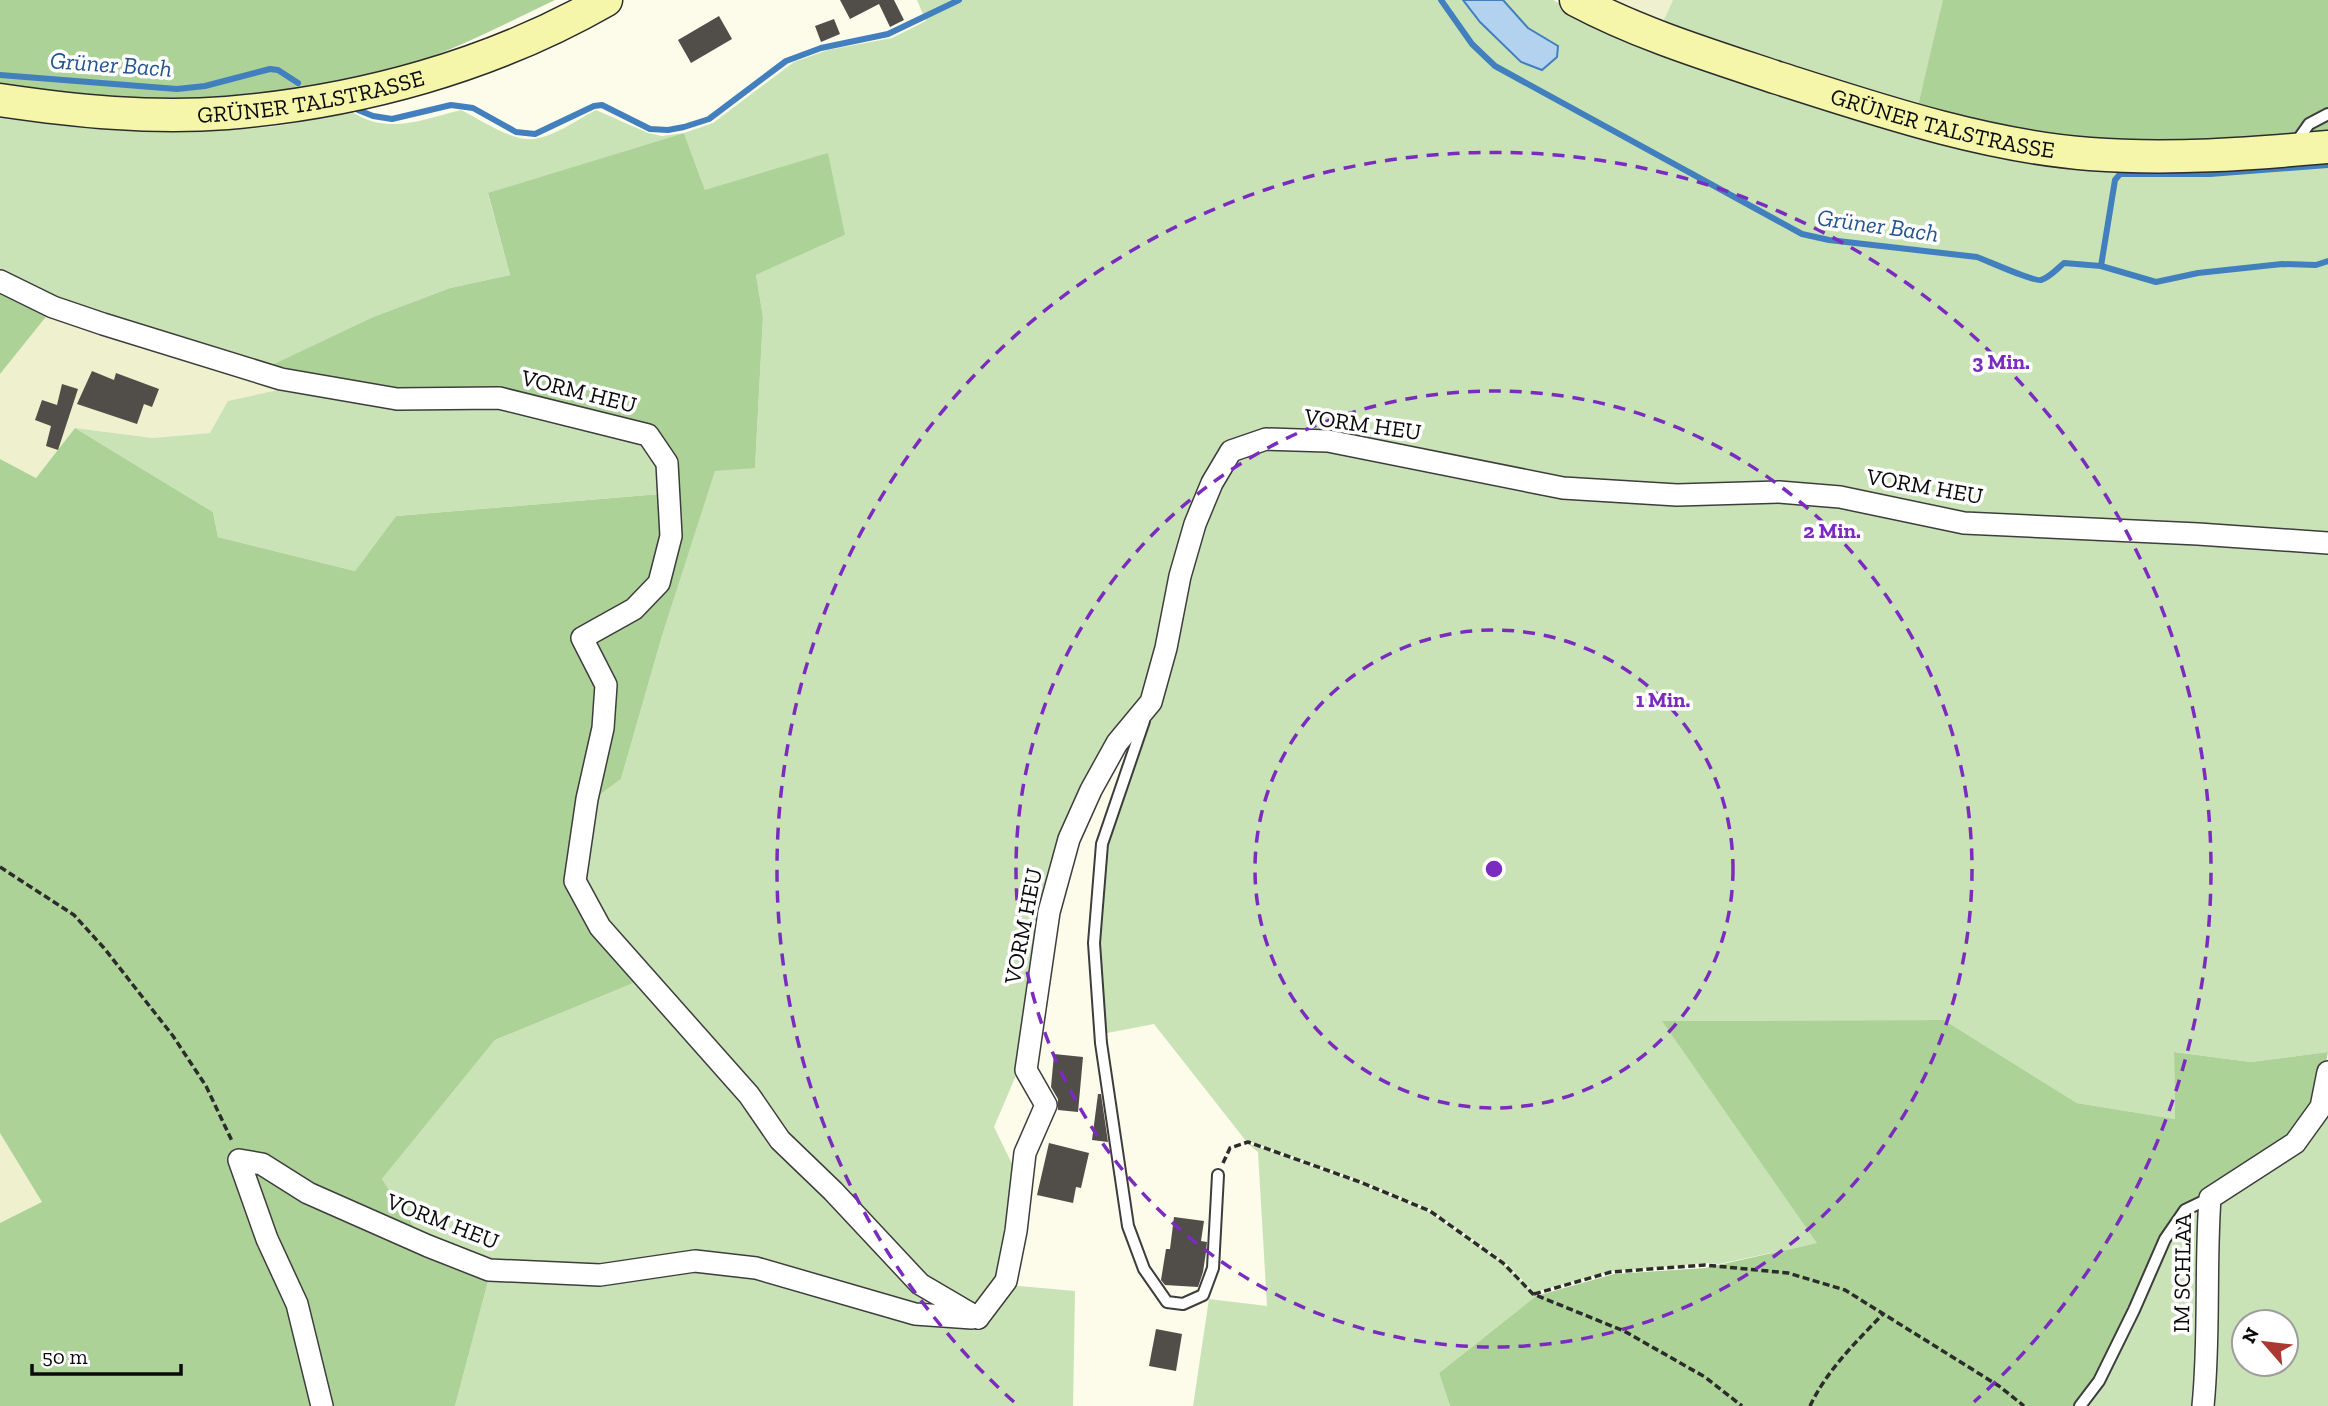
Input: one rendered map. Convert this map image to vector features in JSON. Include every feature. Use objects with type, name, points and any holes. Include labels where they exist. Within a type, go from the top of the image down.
[{"type":"main road","name":"GRÜNER TALSTRASSE","points":[[0,100],[61,109],[152,115],[226,113],[299,104],[406,82],[483,58],[578,16],[606,0]]},
{"type":"main road","name":"GRÜNER TALSTRASSE","points":[[1576,0],[1668,41],[1882,112],[2015,144],[2090,154],[2188,156],[2328,146]]},
{"type":"street","name":"VORM HEU","points":[[0,281],[52,307],[281,379],[397,399],[499,398],[648,435],[667,463],[671,536],[659,583],[634,609],[582,638],[606,685],[603,728],[587,799],[575,881],[600,927],[748,1095],[780,1140],[833,1191],[920,1284],[978,1318]]},
{"type":"street","name":"VORM HEU","points":[[978,1318],[1006,1281],[1016,1231],[1025,1153],[1046,1104],[1026,1070],[1049,912],[1069,839],[1091,790],[1117,743],[1151,702],[1195,524],[1212,483],[1231,451],[1266,439],[1328,441],[1563,488],[1677,495],[1779,492],[1840,497],[1964,523],[2328,543]]},
{"type":"street","name":"IM SCHLAA","points":[[2203,1406],[2210,1198],[2295,1143],[2321,1107],[2328,1072]]},
{"type":"street","name":"VORM HEU","points":[[240,1160],[262,1164],[308,1193],[489,1270],[600,1275],[695,1261],[756,1268],[915,1314],[978,1318]]},
{"type":"street","points":[[240,1160],[267,1239],[297,1304],[322,1406]]},
{"type":"lane","points":[[2291,150],[2309,124],[2328,114]]},
{"type":"lane","points":[[1151,702],[1102,844],[1094,943],[1101,1043],[1128,1226],[1144,1269],[1167,1302],[1183,1304],[1203,1295],[1213,1268],[1218,1175]]},
{"type":"lane","points":[[2080,1406],[2099,1381],[2165,1239],[2185,1210],[2210,1198]]},
{"type":"path","points":[[0,867],[74,915],[104,948],[173,1036],[206,1086],[224,1120],[240,1160]]},
{"type":"path","points":[[1218,1175],[1230,1148],[1248,1142],[1360,1182],[1430,1211],[1503,1263],[1533,1294],[1624,1331],[1705,1377],[1742,1406]]},
{"type":"path","points":[[1533,1294],[1611,1272],[1705,1265],[1788,1273],[1845,1290],[1999,1386],[2024,1406]]},
{"type":"path","points":[[1810,1406],[1817,1391],[1842,1356],[1883,1314]]},
{"type":"green space","points":[[0,0],[555,0],[441,53],[356,80],[286,94],[179,99],[107,96],[0,83]]},
{"type":"green space","points":[[917,0],[1553,0],[1583,16],[1882,122],[2328,157],[2328,536],[2198,525],[1965,512],[1908,504],[1833,485],[1780,488],[1564,485],[1267,436],[1210,481],[1148,701],[1089,787],[1017,1073],[994,1127],[1019,1178],[1001,1279],[976,1311],[923,1282],[836,1190],[604,925],[579,880],[590,802],[621,779],[662,636],[715,470],[755,467],[763,317],[756,275],[845,235],[705,190],[684,133],[713,123],[794,62],[828,50],[892,38],[926,21]]},
{"type":"green space","points":[[1606,0],[1673,0],[1662,24]]},
{"type":"green space","points":[[1673,0],[1944,1],[1917,110],[1662,24]]},
{"type":"green space","points":[[1943,0],[2328,0],[2328,135],[2092,145],[1917,110]]},
{"type":"green space","points":[[349,110],[376,122],[404,124],[461,110],[502,132],[519,138],[535,139],[562,129],[596,110],[648,133],[662,136],[684,133],[488,194],[510,275],[450,288],[373,317],[263,369],[105,320],[0,274],[0,111],[138,127],[207,130],[276,126]]},
{"type":"green space","points":[[684,133],[705,190],[828,153],[845,235],[756,275],[763,317],[755,468],[715,471],[662,636],[621,779],[590,802],[607,731],[591,643],[637,613],[678,536],[651,430],[398,393],[263,369],[373,317],[450,288],[510,275],[488,193]]},
{"type":"green space","points":[[0,290],[49,313],[0,374]]},
{"type":"green space","points":[[49,313],[283,389],[210,433],[153,438],[75,428],[36,478],[0,459],[0,374]]},
{"type":"green space","points":[[283,389],[497,405],[644,441],[662,465],[660,494],[396,516],[355,571],[218,537],[213,512],[75,428],[153,438],[210,433],[228,401]]},
{"type":"green space","points":[[75,428],[213,512],[218,537],[355,571],[396,516],[660,494],[663,542],[655,579],[631,604],[574,638],[600,685],[567,885],[641,980],[495,1040],[382,1179],[428,1248],[490,1274],[455,1406],[0,1406],[0,1223],[42,1202],[0,1133],[0,459],[36,478]]},
{"type":"green space","points":[[1266,442],[1328,444],[1560,490],[1778,495],[1902,515],[2328,548],[2328,1052],[2251,1062],[2174,1052],[2175,1119],[2077,1103],[1944,1020],[1663,1021],[1818,1243],[1719,1264],[1612,1271],[1534,1292],[1505,1262],[1431,1210],[1361,1181],[1246,1141],[1154,1024],[1102,1034],[1097,941],[1104,844],[1184,577],[1232,458]]},
{"type":"green space","points":[[641,980],[929,1301],[918,1307],[756,1263],[600,1272],[492,1265],[423,1241],[382,1179],[495,1040]]},
{"type":"green space","points":[[1944,1020],[2077,1103],[2175,1119],[2174,1052],[2251,1062],[2328,1052],[2318,1105],[2291,1139],[2184,1207],[2096,1379],[2077,1406],[1450,1406],[1439,1373],[1536,1296],[1614,1274],[1705,1268],[1817,1243],[1662,1021]]},
{"type":"green space","points":[[2326,1108],[2328,1406],[2206,1406],[2214,1200]]},
{"type":"green space","points":[[0,1133],[43,1203],[0,1223]]},
{"type":"green space","points":[[1247,1143],[1360,1183],[1429,1212],[1503,1263],[1536,1296],[1439,1373],[1450,1406],[1193,1406],[1209,1299],[1267,1306],[1258,1152]]},
{"type":"green space","points":[[2207,1202],[2201,1406],[2082,1406],[2167,1240],[2187,1212]]},
{"type":"green space","points":[[696,1265],[980,1323],[1009,1285],[1075,1291],[1073,1406],[455,1406],[490,1274]]},
{"type":"water","points":[[1463,0],[1503,0],[1528,28],[1558,46],[1557,57],[1542,70],[1521,62],[1480,22]]},
{"type":"building","points":[[840,0],[894,0],[904,20],[890,27],[879,4],[850,19]]},
{"type":"building","points":[[719,16],[732,39],[691,63],[678,40]]},
{"type":"building","points":[[834,19],[840,34],[821,42],[815,26]]},
{"type":"building","points":[[92,371],[114,380],[116,373],[159,389],[152,407],[144,404],[137,424],[77,404]]},
{"type":"building","points":[[62,384],[78,389],[58,450],[46,446],[51,426],[35,420],[42,400],[57,405]]},
{"type":"building","points":[[1054,1054],[1083,1057],[1078,1112],[1058,1110],[1058,1099],[1051,1087]]},
{"type":"building","points":[[1098,1094],[1101,1094],[1108,1142],[1092,1140]]},
{"type":"building","points":[[1049,1143],[1089,1153],[1081,1188],[1076,1187],[1073,1203],[1037,1195]]},
{"type":"building","points":[[1174,1217],[1204,1221],[1201,1241],[1207,1242],[1198,1287],[1165,1285],[1161,1280],[1166,1249],[1170,1249]]},
{"type":"building","points":[[1156,1329],[1182,1334],[1176,1371],[1149,1366]]},
{"type":"waterway","name":"Grüner Bach","points":[[358,110],[392,119],[451,105],[473,108],[516,132],[535,134],[594,106],[602,105],[650,129],[668,130],[709,119],[786,61],[821,48],[888,34],[959,0]]},
{"type":"waterway","name":"Grüner Bach","points":[[1441,0],[1472,44],[1495,66],[1802,234],[1829,240],[1977,257],[2037,280],[2050,275],[2064,263],[2101,266],[2156,282],[2198,273],[2282,264],[2316,265],[2328,261]]},
{"type":"waterway","name":"Grüner Bach","points":[[0,75],[177,89],[205,86],[270,69],[278,70],[298,83]]},
{"type":"waterway","points":[[2101,266],[2115,180],[2120,174],[2210,174],[2328,165]]}]
